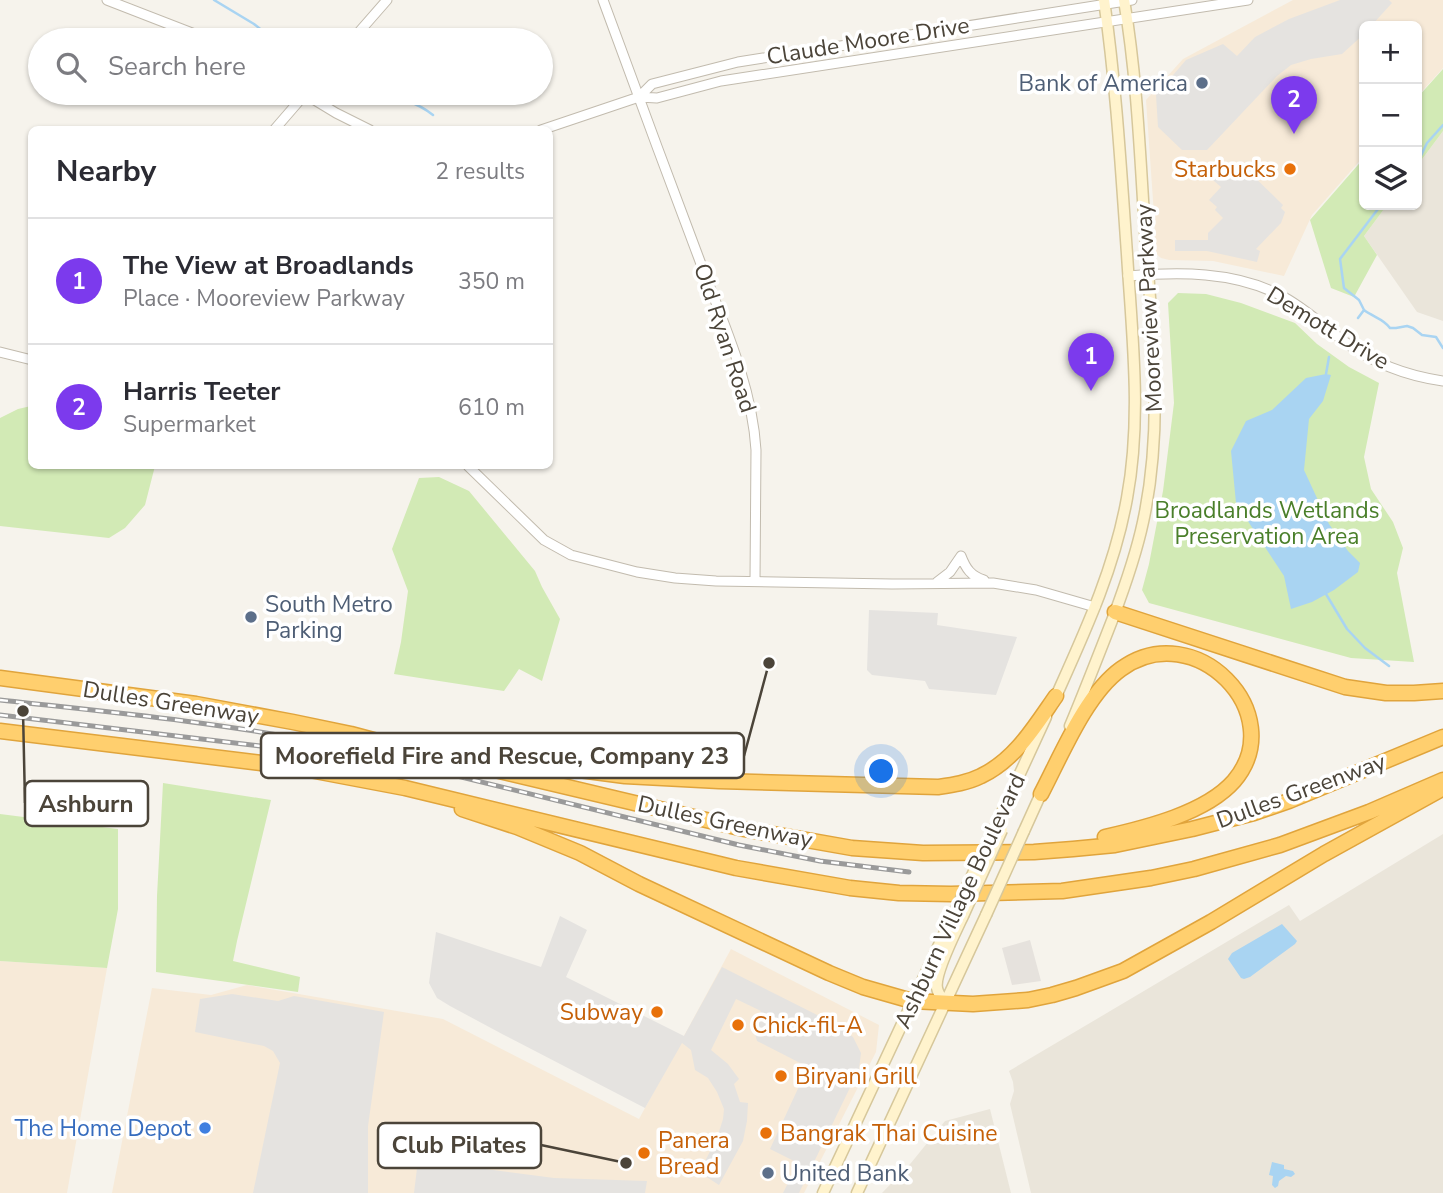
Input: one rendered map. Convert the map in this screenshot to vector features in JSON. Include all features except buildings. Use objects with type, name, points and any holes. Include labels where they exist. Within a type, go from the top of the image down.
[{"type":"highway","points":[[1115,612],[1345,687],[1387,693],[1443,691]]},
{"type":"highway","points":[[1034,852],[1124,833],[1165,821],[1195,809],[1219,794],[1234,781],[1247,756],[1250,740],[1248,713],[1231,684],[1216,670],[1192,657],[1157,654],[1144,657],[1117,673],[1091,703],[1041,794]]},
{"type":"highway","name":"Dulles Greenway","points":[[0,678],[196,704],[351,734],[744,829],[852,848],[889,851],[1034,852],[1115,845],[1254,813],[1312,792],[1443,737]]},
{"type":"highway","points":[[351,734],[526,763],[625,776],[733,782],[938,787],[979,777],[995,768],[1027,737],[1056,696]]},
{"type":"highway","name":"Dulles Greenway","points":[[0,731],[294,768],[405,788],[736,868],[850,888],[899,893],[1062,891],[1151,878],[1280,845],[1369,812],[1443,780]]},
{"type":"highway","points":[[405,788],[517,827],[580,853],[639,884],[863,987],[912,1001],[973,1004],[1028,1000],[1076,988],[1122,971],[1211,922],[1324,854],[1443,789]]},
{"type":"main road","name":"Mooreview Parkway","points":[[1115,612],[1127,584],[1143,522],[1152,470],[1156,395],[1127,0]]},
{"type":"main road","name":"Mooreview Parkway","points":[[1096,607],[1112,560],[1127,499],[1132,469],[1135,405],[1114,84],[1104,2]]},
{"type":"main road","points":[[1096,607],[1115,612]]},
{"type":"main road","name":"Ashburn Village Boulevard","points":[[823,1193],[912,1001],[958,916],[1096,607]]},
{"type":"main road","name":"Ashburn Village Boulevard","points":[[857,1193],[1041,794],[1093,672],[1115,612]]},
{"type":"main road","points":[[946,1003],[936,986],[958,916]]},
{"type":"street","points":[[107,0],[179,28]]},
{"type":"street","points":[[362,28],[387,0]]},
{"type":"street","name":"Old Ryan Road","points":[[603,0],[736,359],[748,401],[755,450],[755,581]]},
{"type":"street","name":"Claude Moore Drive","points":[[639,97],[652,84],[738,62],[1127,0]]},
{"type":"street","name":"Claude Moore Drive","points":[[553,126],[639,97],[657,98],[740,78],[1248,0]]},
{"type":"street","points":[[277,126],[295,105]]},
{"type":"street","points":[[323,105],[362,126]]},
{"type":"street","name":"Demott Drive","points":[[1128,276],[1186,273],[1213,276],[1263,288],[1298,306],[1367,356],[1397,370],[1443,381]]},
{"type":"street","points":[[0,352],[28,358]]},
{"type":"street","points":[[471,469],[544,540],[571,555],[654,576],[716,581],[993,583],[1036,590],[1096,607]]},
{"type":"street","points":[[937,582],[950,572],[961,556],[973,576],[993,583]]},
{"type":"shaded area","points":[[1293,0],[1443,0],[1443,68],[1422,91],[1422,21],[1359,21],[1359,162],[1312,215],[1284,276],[1213,261],[1169,260],[1155,253],[1151,239],[1155,229],[1146,100],[1183,59]]},
{"type":"shaded area","points":[[1340,0],[1389,0],[1392,3],[1376,21],[1359,21],[1359,39],[1342,54],[1291,65],[1277,76],[1207,150],[1182,150],[1158,127],[1156,95],[1186,60],[1223,44],[1237,56],[1255,37],[1289,19]]},
{"type":"shaded area","points":[[1443,131],[1443,321],[1417,312],[1364,236],[1383,210],[1422,210],[1422,159]]},
{"type":"shaded area","points":[[1230,162],[1237,169],[1242,165],[1283,205],[1281,208],[1285,212],[1281,223],[1256,249],[1260,251],[1257,262],[1207,251],[1175,251],[1175,240],[1208,240],[1208,233],[1223,218],[1209,200],[1221,187],[1213,180],[1215,177],[1210,172],[1217,164],[1223,169]]},
{"type":"shaded area","points":[[869,610],[938,613],[937,625],[1017,637],[996,695],[929,689],[925,681],[872,675],[867,670]]},
{"type":"shaded area","points":[[1443,834],[1443,1193],[1031,1193],[1010,1104],[1014,1091],[1009,1071],[1289,905],[1300,921]]},
{"type":"shaded area","points":[[560,916],[587,930],[566,977],[684,1036],[722,967],[837,1025],[853,1037],[861,1053],[859,1069],[799,1193],[783,1193],[798,1163],[770,1149],[808,1067],[757,1041],[753,1026],[761,1011],[736,999],[711,1050],[728,1064],[739,1079],[734,1084],[740,1102],[748,1103],[743,1141],[719,1185],[705,1176],[702,1167],[717,1138],[724,1109],[708,1078],[695,1070],[691,1050],[682,1043],[645,1108],[437,998],[429,983],[436,932],[541,967]]},
{"type":"shaded area","points":[[1030,940],[1041,981],[1012,985],[1002,948]]},
{"type":"shaded area","points":[[731,949],[879,1025],[876,1052],[804,1193],[112,1193],[152,988],[211,995],[247,985],[443,1019],[639,1119]]},
{"type":"shaded area","points":[[0,961],[107,968],[67,1193],[0,1193]]},
{"type":"shaded area","points":[[232,994],[278,1001],[294,996],[384,1012],[368,1126],[368,1193],[253,1193],[280,1063],[273,1051],[264,1046],[195,1032],[200,999]]},
{"type":"shaded area","points":[[990,1109],[1011,1193],[882,1193],[945,1121]]},
{"type":"shaded area","points":[[418,1160],[554,1178],[647,1181],[645,1193],[414,1193]]},
{"type":"green space","points":[[1443,69],[1443,131],[1422,159],[1422,147],[1422,92]]},
{"type":"green space","points":[[1359,164],[1359,210],[1383,210],[1364,236],[1377,255],[1354,297],[1331,288],[1310,220]]},
{"type":"green space","name":"Broadlands Wetlands Preservation Area","points":[[1178,293],[1206,294],[1241,303],[1295,323],[1317,344],[1349,367],[1379,383],[1364,457],[1371,489],[1393,522],[1403,548],[1397,573],[1414,662],[1351,658],[1149,603],[1142,590],[1163,491],[1174,403],[1168,303]]},
{"type":"green space","points":[[28,407],[28,469],[154,469],[145,505],[125,528],[109,538],[0,526],[0,418]]},
{"type":"green space","points":[[439,477],[469,491],[535,571],[560,619],[542,681],[519,669],[504,691],[394,674],[408,591],[392,549],[419,478]]},
{"type":"green space","points":[[163,783],[271,800],[233,961],[300,977],[298,992],[156,972]]},
{"type":"green space","points":[[0,814],[118,829],[118,909],[107,968],[0,961]]},
{"type":"water","points":[[1331,375],[1323,401],[1309,419],[1304,470],[1329,524],[1360,563],[1358,572],[1334,590],[1291,609],[1284,576],[1236,503],[1231,451],[1246,421],[1272,410],[1306,378]]},
{"type":"water","points":[[1282,924],[1297,941],[1295,944],[1250,977],[1241,978],[1228,959],[1232,953]]},
{"type":"water","points":[[1272,1162],[1284,1165],[1284,1169],[1295,1174],[1286,1176],[1275,1188],[1272,1185],[1273,1176],[1269,1175]]},
{"type":"waterway","points":[[214,0],[259,28]]},
{"type":"waterway","points":[[416,105],[433,115]]},
{"type":"waterway","points":[[1422,154],[1427,143],[1443,125]]},
{"type":"waterway","points":[[1364,310],[1359,300],[1344,288],[1340,259],[1377,210]]},
{"type":"waterway","points":[[1358,318],[1364,310],[1390,328],[1407,326],[1422,335],[1436,337],[1443,348]]},
{"type":"waterway","points":[[1326,374],[1329,357]]},
{"type":"waterway","points":[[1326,594],[1347,629],[1365,648],[1389,666]]},
{"type":"railway","points":[[0,700],[202,723],[322,743],[739,845],[820,861],[909,872]]},
{"type":"railway","points":[[0,715],[319,753],[348,759]]},
{"type":"place","name":"Bank of America","points":[[1202,83]]},
{"type":"place","name":"Harris Teeter","points":[[1294,134]]},
{"type":"place","name":"Starbucks","points":[[1290,169]]},
{"type":"place","name":"The View at Broadlands","points":[[1091,391]]},
{"type":"place","name":"South Metro Parking","points":[[251,617]]},
{"type":"place","name":"Moorefield Fire and Rescue, Company 23","points":[[769,663]]},
{"type":"place","name":"Ashburn","points":[[23,711]]},
{"type":"place","name":"Subway","points":[[657,1012]]},
{"type":"place","name":"Chick-fil-A","points":[[738,1025]]},
{"type":"place","name":"Biryani Grill","points":[[781,1076]]},
{"type":"place","name":"The Home Depot","points":[[205,1128]]},
{"type":"place","name":"Bangrak Thai Cuisine","points":[[766,1133]]},
{"type":"place","name":"Panera Bread","points":[[644,1153]]},
{"type":"place","name":"Club Pilates","points":[[626,1163]]},
{"type":"place","name":"United Bank","points":[[768,1173]]}]
